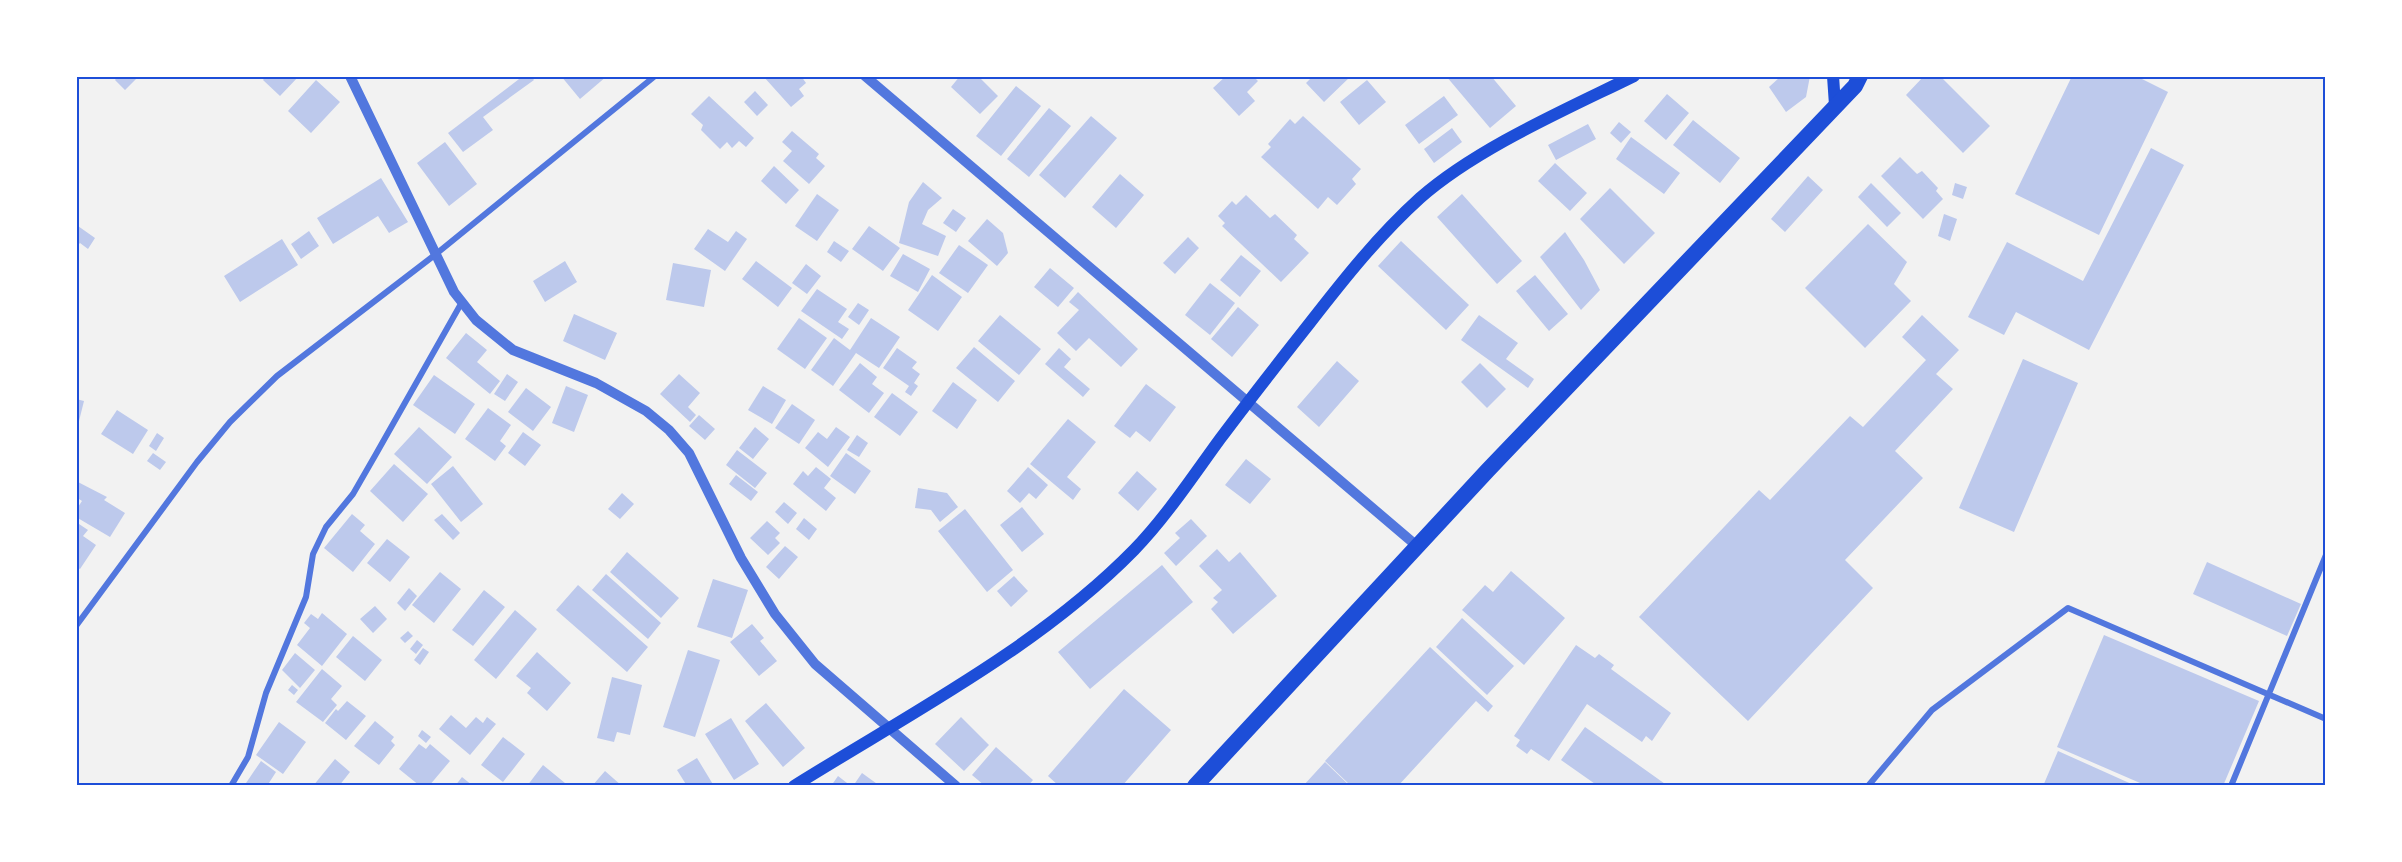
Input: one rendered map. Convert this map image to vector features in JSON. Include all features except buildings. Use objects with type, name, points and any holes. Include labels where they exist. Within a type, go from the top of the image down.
[{"type":"highway","points":[[1195,786],[1417,546],[1860,80]]},
{"type":"main road","points":[[794,786],[1033,636],[1105,577],[1136,548],[1358,261],[1422,197],[1459,169],[1505,142],[1542,121],[1634,76]]},
{"type":"main road","points":[[1833,76],[1836,105]]},
{"type":"street","points":[[350,76],[454,292],[476,320],[513,350],[596,383],[646,411],[669,430],[689,453],[741,558],[775,614],[815,664],[956,786]]},
{"type":"street","points":[[76,626],[196,462],[230,422],[304,354],[436,254],[655,76]]},
{"type":"street","points":[[865,76],[1417,546]]},
{"type":"street","points":[[231,786],[248,757],[266,693],[306,597],[313,554],[326,527],[352,494],[376,454],[462,302]]},
{"type":"street","points":[[2231,786],[2325,555]]},
{"type":"street","points":[[1868,786],[1932,710],[2068,608],[2325,719]]}]
